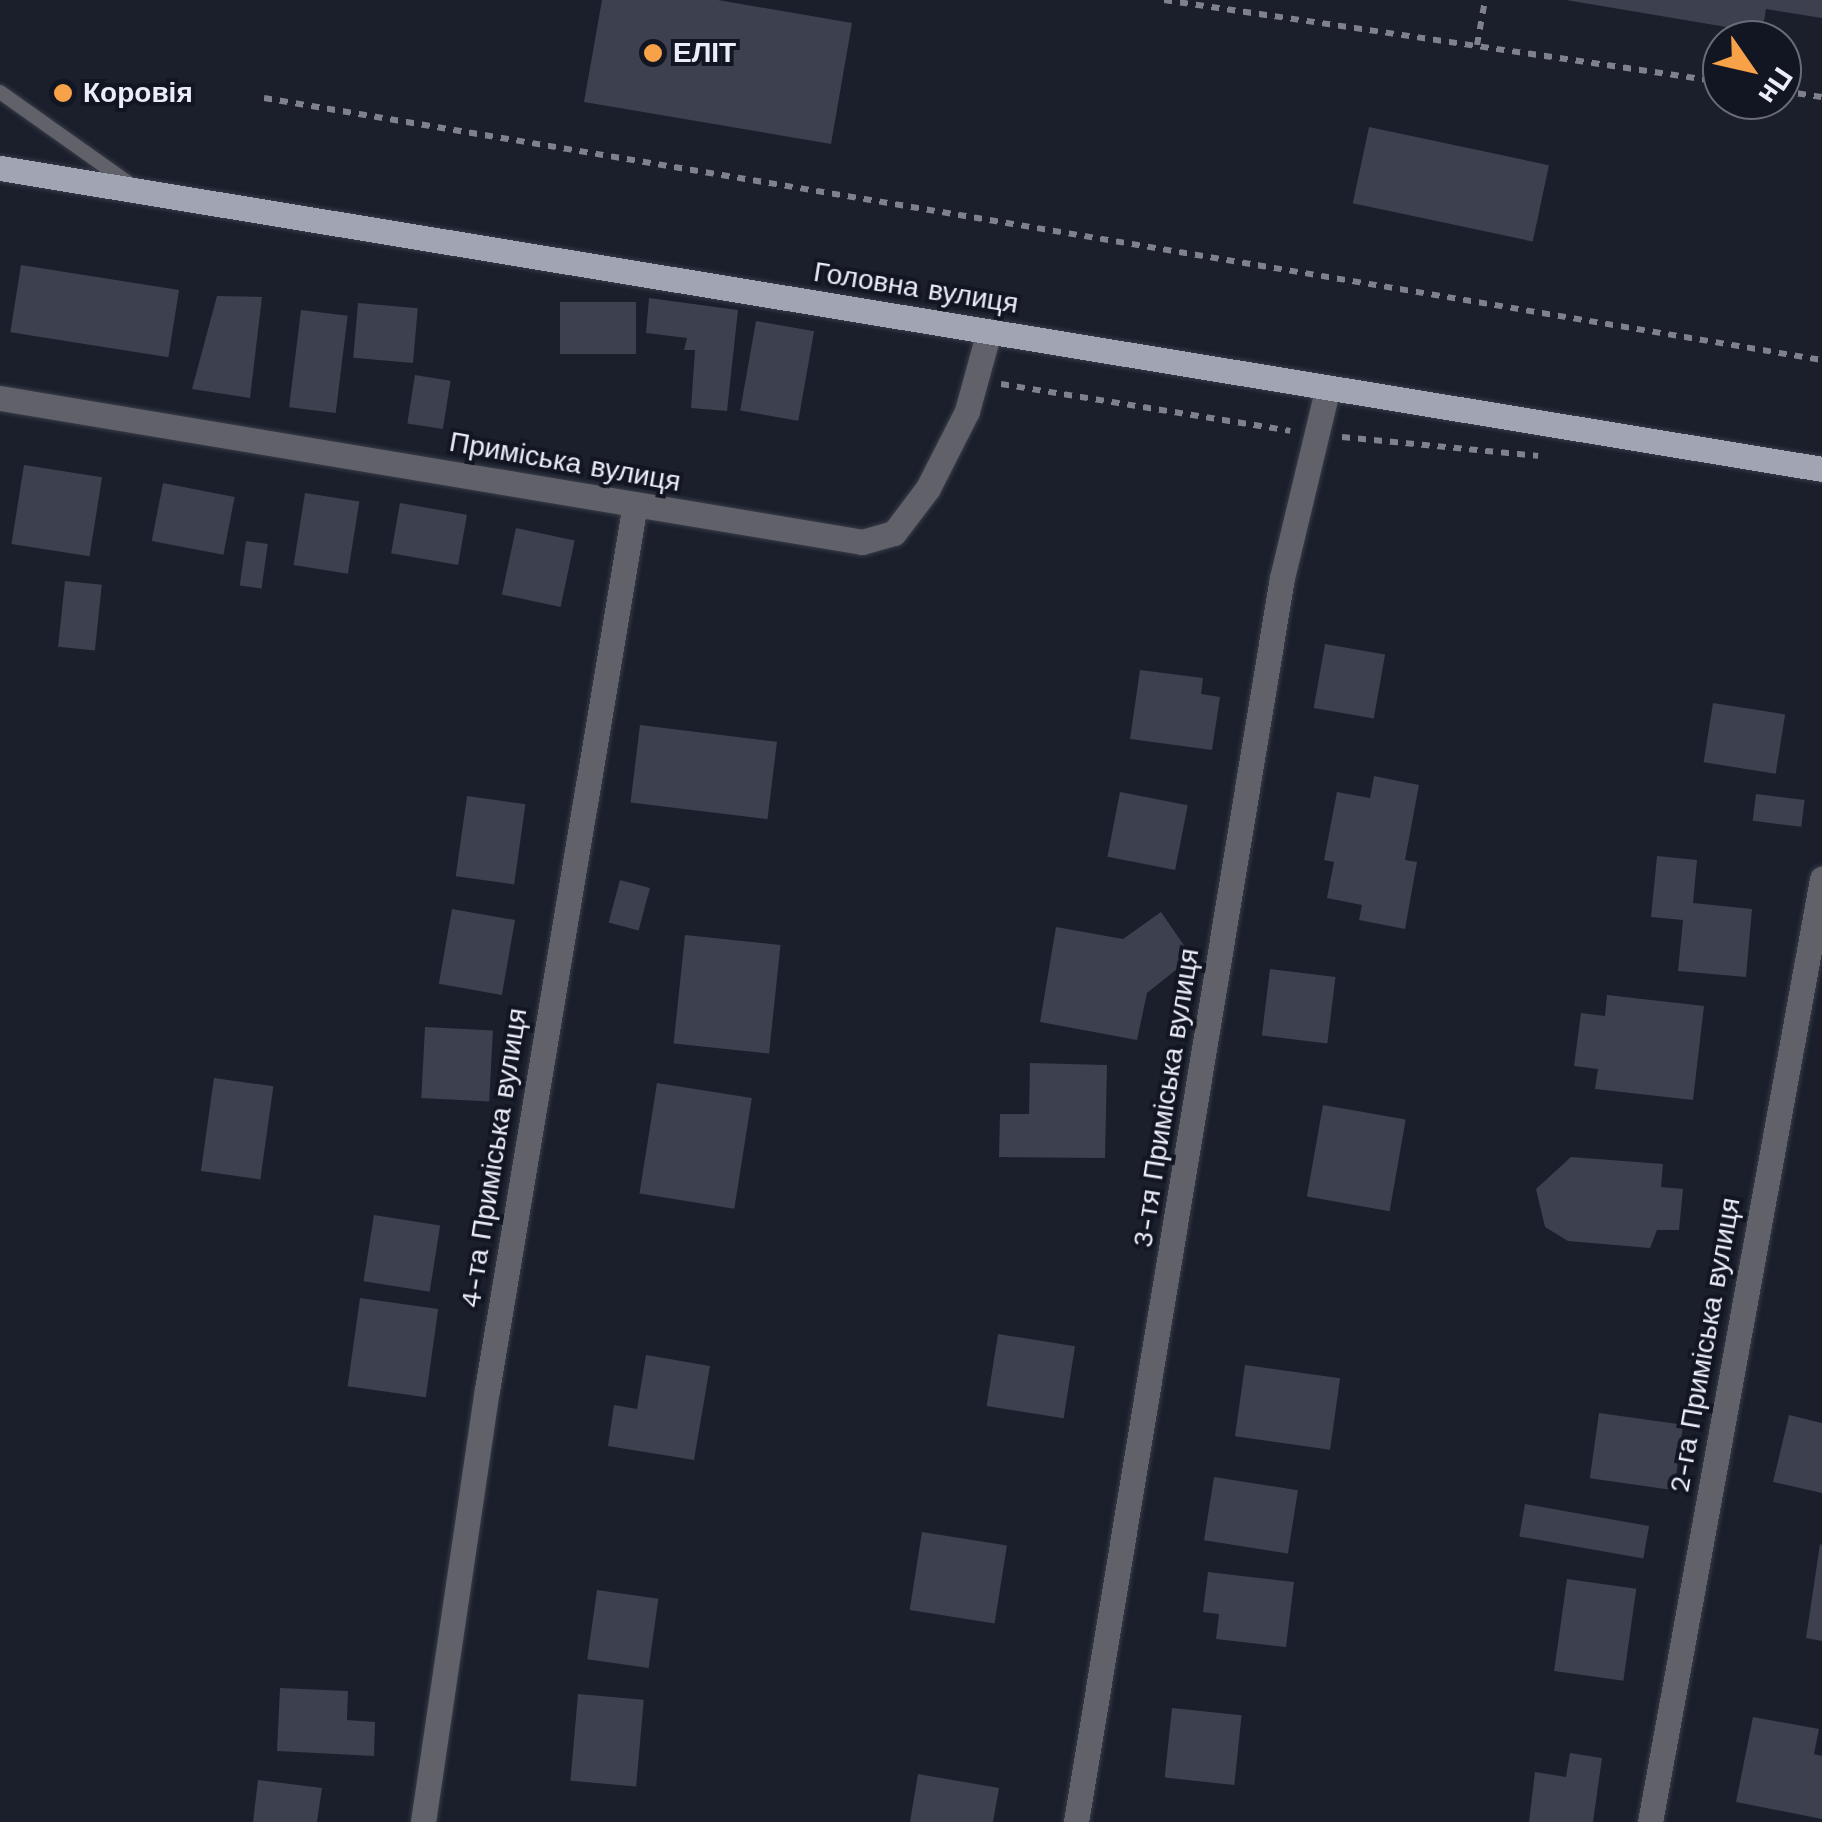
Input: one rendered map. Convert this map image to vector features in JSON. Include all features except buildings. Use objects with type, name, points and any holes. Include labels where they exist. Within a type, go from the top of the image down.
[{"type":"main road","name":"Головна вулиця","points":[[0,168],[1822,469]]},
{"type":"street","name":"Приміська вулиця","points":[[0,398],[850,542],[885,538],[928,488],[978,380],[989,330]]},
{"type":"street","name":"3-тя Приміська вулиця","points":[[1076,1822],[1282,578],[1328,387]]},
{"type":"street","name":"4-та Приміська вулиця","points":[[423,1822],[493,1352],[634,504]]},
{"type":"street","name":"2-га Приміська вулиця","points":[[1650,1822],[1822,879]]},
{"type":"lane","points":[[0,92],[140,191]]},
{"type":"path","points":[[1164,0],[1702,79]]},
{"type":"path","points":[[1477,45],[1485,0]]},
{"type":"path","points":[[264,98],[1822,360]]},
{"type":"path","points":[[978,380],[1316,435],[1557,458]]},
{"type":"place","name":"ЕЛІТ","points":[[653,53]]},
{"type":"place","name":"Коровія","points":[[63,93]]}]
